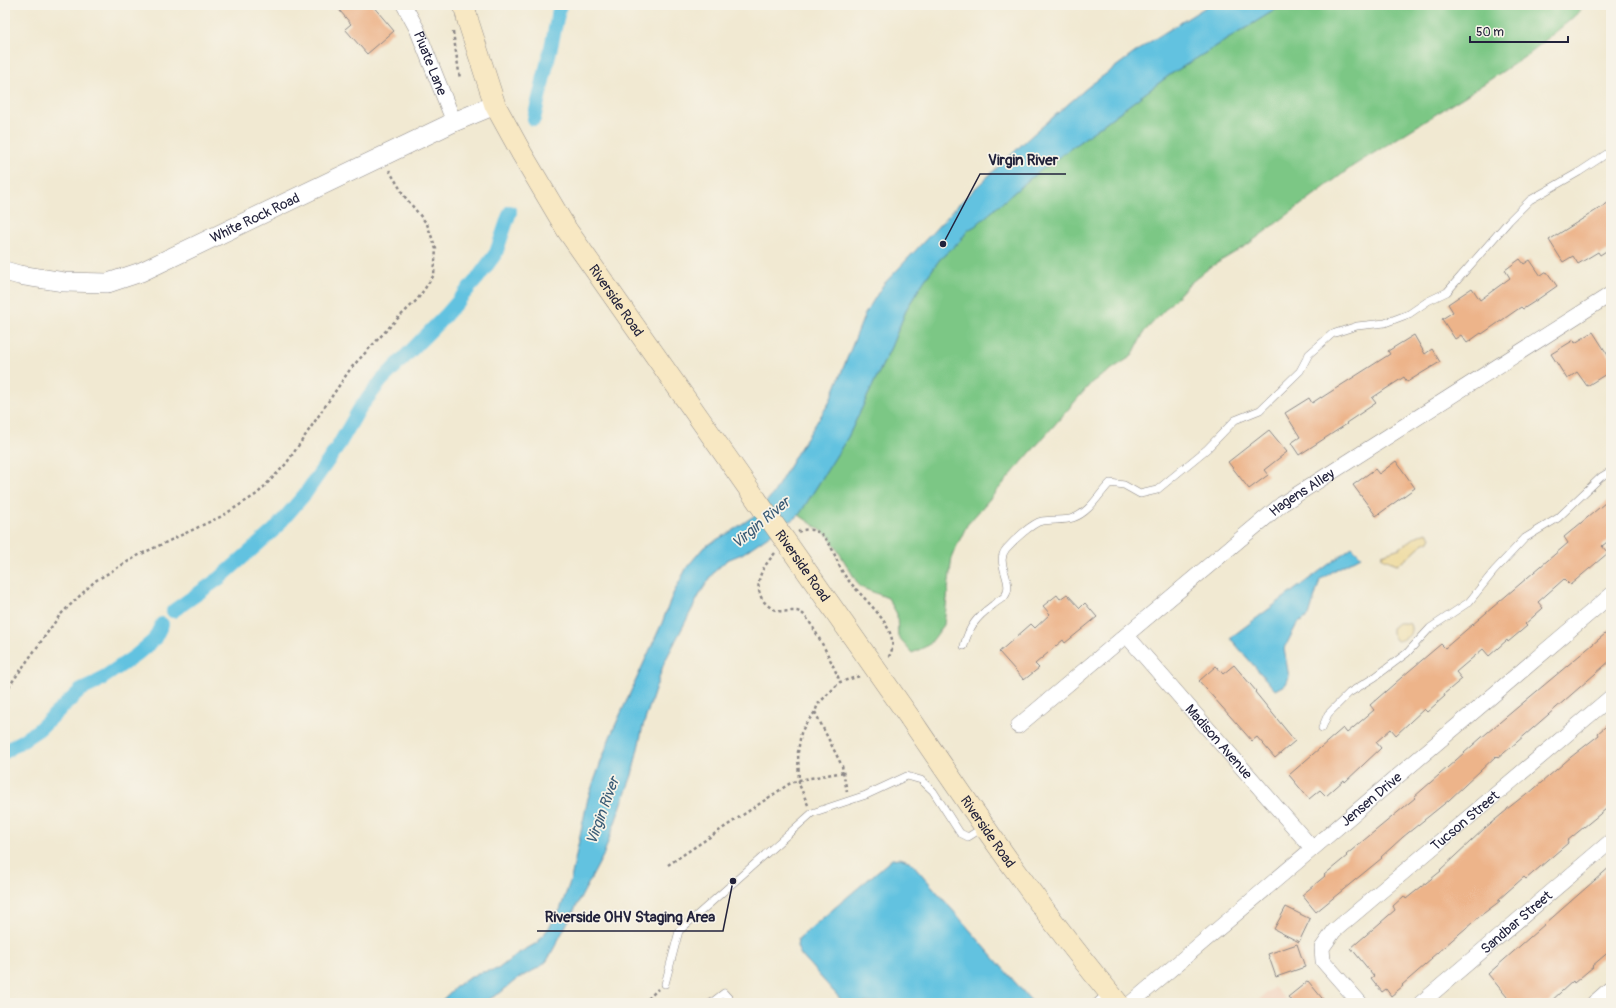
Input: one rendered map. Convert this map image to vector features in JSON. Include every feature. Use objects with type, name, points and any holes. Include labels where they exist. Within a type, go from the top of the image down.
[{"type":"main road","name":"Riverside Road","points":[[464,5],[495,105],[567,230],[910,718],[984,826],[1108,999]]},
{"type":"street","name":"Piuate Lane","points":[[404,5],[417,29],[454,122]]},
{"type":"street","name":"White Rock Road","points":[[5,271],[19,275],[64,282],[108,283],[142,272],[382,158],[454,122],[495,105]]},
{"type":"street","name":"Hagens Alley","points":[[1018,726],[1127,636],[1282,504],[1611,294]]},
{"type":"street","name":"Jensen Drive","points":[[1130,1003],[1611,595]]},
{"type":"street","name":"Madison Avenue","points":[[1127,636],[1312,848]]},
{"type":"street","name":"Tucson Street","points":[[1360,1003],[1323,961],[1322,948],[1334,931],[1611,697]]},
{"type":"street","name":"Sandbar Street","points":[[1421,1003],[1611,841]]},
{"type":"street","points":[[1594,1003],[1611,988]]},
{"type":"lane","points":[[964,646],[968,633],[979,615],[1005,596],[1008,587],[1002,566],[1005,550],[1023,532],[1040,521],[1072,518],[1089,508],[1100,492],[1110,482],[1124,485],[1140,494],[1157,490],[1207,449],[1235,420],[1260,410],[1300,370],[1309,354],[1332,334],[1358,326],[1385,324],[1409,314],[1428,301],[1447,292],[1509,221],[1530,200],[1579,172],[1611,151]]},
{"type":"lane","points":[[1322,728],[1328,714],[1349,693],[1375,677],[1407,653],[1430,628],[1469,602],[1494,571],[1525,538],[1558,518],[1602,477],[1611,471]]},
{"type":"lane","points":[[665,984],[679,932],[812,813],[866,795],[907,776],[921,780],[933,791],[960,833],[968,837],[984,826]]},
{"type":"lane","points":[[711,1003],[724,993],[733,1003]]},
{"type":"path","points":[[452,26],[460,79]]},
{"type":"path","points":[[5,692],[60,615],[95,581],[138,555],[222,516],[257,494],[286,464],[351,368],[417,300],[434,275],[436,249],[427,224],[405,197],[382,158]]},
{"type":"path","points":[[812,813],[800,787],[799,780],[798,752],[801,733],[815,712],[818,704],[840,682]]},
{"type":"path","points":[[815,712],[842,766],[848,801]]},
{"type":"path","points":[[668,865],[789,784],[799,780],[844,772]]},
{"type":"path","points":[[644,1003],[665,984]]},
{"type":"shaded area","points":[[1274,987],[1288,1003],[1255,1003]]},
{"type":"green space","points":[[1283,5],[1586,5],[1526,56],[1353,166],[1247,245],[1209,268],[1188,285],[1144,332],[1132,356],[1092,382],[967,525],[952,556],[944,625],[929,645],[912,653],[898,637],[897,614],[888,598],[860,587],[829,536],[799,515],[848,437],[891,347],[907,308],[940,259],[960,241],[968,230],[975,226],[1032,177],[1171,74]]},
{"type":"sand","points":[[1427,532],[1431,537],[1429,541],[1420,546],[1402,562],[1397,564],[1382,558],[1382,554],[1400,548],[1417,536]]},
{"type":"sand","points":[[1398,623],[1410,624],[1411,631],[1406,638],[1397,641],[1392,634],[1392,628]]},
{"type":"water","points":[[1209,5],[1283,5],[1171,74],[1032,177],[975,226],[968,230],[960,241],[940,259],[907,308],[891,347],[848,437],[799,515],[742,554],[727,560],[714,572],[701,592],[664,663],[643,726],[632,775],[603,856],[547,961],[540,967],[517,979],[500,993],[482,1003],[439,1003],[459,984],[478,973],[498,969],[517,954],[537,943],[560,910],[571,879],[588,798],[610,737],[662,623],[672,596],[687,567],[704,547],[754,516],[773,494],[829,403],[865,314],[883,285],[964,199],[1030,137],[1088,87],[1148,43]]},
{"type":"water","points":[[1352,547],[1361,556],[1320,580],[1309,616],[1297,624],[1284,649],[1289,677],[1286,684],[1275,690],[1230,638]]},
{"type":"water","points":[[900,858],[911,862],[1033,1003],[844,1003],[801,955],[797,947],[798,939],[892,859]]},
{"type":"building","points":[[335,5],[372,5],[394,31],[367,54],[345,29],[351,24]]},
{"type":"building","points":[[1611,201],[1611,248],[1600,255],[1598,252],[1578,264],[1573,256],[1563,262],[1549,240]]},
{"type":"building","points":[[1520,259],[1524,264],[1530,260],[1541,276],[1547,272],[1557,286],[1523,309],[1521,307],[1467,343],[1461,335],[1455,339],[1442,319],[1453,312],[1448,304],[1472,288],[1480,300],[1510,278],[1505,270]]},
{"type":"building","points":[[1593,332],[1611,360],[1611,371],[1587,386],[1577,372],[1567,379],[1551,354],[1574,340],[1575,343]]},
{"type":"building","points":[[1414,335],[1425,354],[1432,349],[1440,362],[1407,382],[1404,377],[1372,398],[1376,403],[1299,455],[1291,443],[1300,437],[1285,413],[1309,398],[1312,403],[1321,398],[1390,354],[1388,351]]},
{"type":"building","points":[[1269,430],[1287,452],[1264,470],[1268,475],[1249,489],[1228,462]]},
{"type":"building","points":[[1396,461],[1415,488],[1376,516],[1353,485],[1375,469],[1379,474]]},
{"type":"building","points":[[1611,498],[1611,539],[1602,546],[1608,553],[1570,585],[1564,579],[1538,602],[1543,608],[1525,624],[1527,626],[1508,642],[1507,640],[1489,656],[1483,649],[1456,672],[1462,679],[1444,694],[1445,696],[1427,712],[1424,709],[1396,735],[1391,729],[1376,742],[1381,748],[1345,782],[1344,780],[1326,796],[1320,790],[1309,799],[1289,775],[1343,728],[1347,733],[1374,710],[1370,705],[1441,644],[1445,648],[1568,543],[1564,537]]},
{"type":"building","points":[[1067,594],[1080,608],[1085,603],[1097,617],[1065,643],[1063,640],[1035,664],[1039,668],[1024,680],[999,652],[1031,624],[1035,628],[1050,614],[1043,606],[1057,595],[1060,599]]},
{"type":"building","points":[[1611,629],[1611,660],[1498,758],[1496,756],[1449,800],[1403,837],[1381,857],[1382,858],[1316,912],[1302,895],[1347,856],[1346,855],[1415,798],[1414,797],[1481,738]]},
{"type":"building","points":[[1234,665],[1295,741],[1275,758],[1257,737],[1252,741],[1199,681],[1216,666],[1223,674]]},
{"type":"building","points":[[1611,722],[1611,805],[1567,841],[1568,843],[1526,879],[1524,877],[1498,900],[1500,901],[1431,958],[1432,959],[1391,996],[1386,989],[1382,992],[1371,978],[1374,976],[1351,948],[1395,910],[1393,906],[1404,896],[1406,899],[1441,871],[1440,870],[1485,828],[1599,735],[1598,733]]},
{"type":"building","points":[[1611,866],[1611,950],[1592,966],[1593,967],[1574,983],[1573,981],[1549,1003],[1512,1003],[1488,974]]},
{"type":"building","points":[[1286,907],[1310,919],[1299,942],[1274,929]]},
{"type":"building","points":[[1297,944],[1305,967],[1276,977],[1268,954]]},
{"type":"building","points":[[1308,981],[1326,1003],[1293,1003],[1288,997]]},
{"type":"waterway","points":[[534,119],[560,5]]},
{"type":"waterway","points":[[173,611],[220,578],[274,530],[305,494],[337,448],[360,408],[382,380],[446,315],[477,279],[496,253],[510,212]]},
{"type":"waterway","points":[[5,752],[38,730],[81,690],[94,684],[135,656],[154,640],[162,624]]},
{"type":"place","name":"Virgin River","points":[[943,244]]},
{"type":"place","name":"Riverside OHV Staging Area","points":[[733,881]]}]
